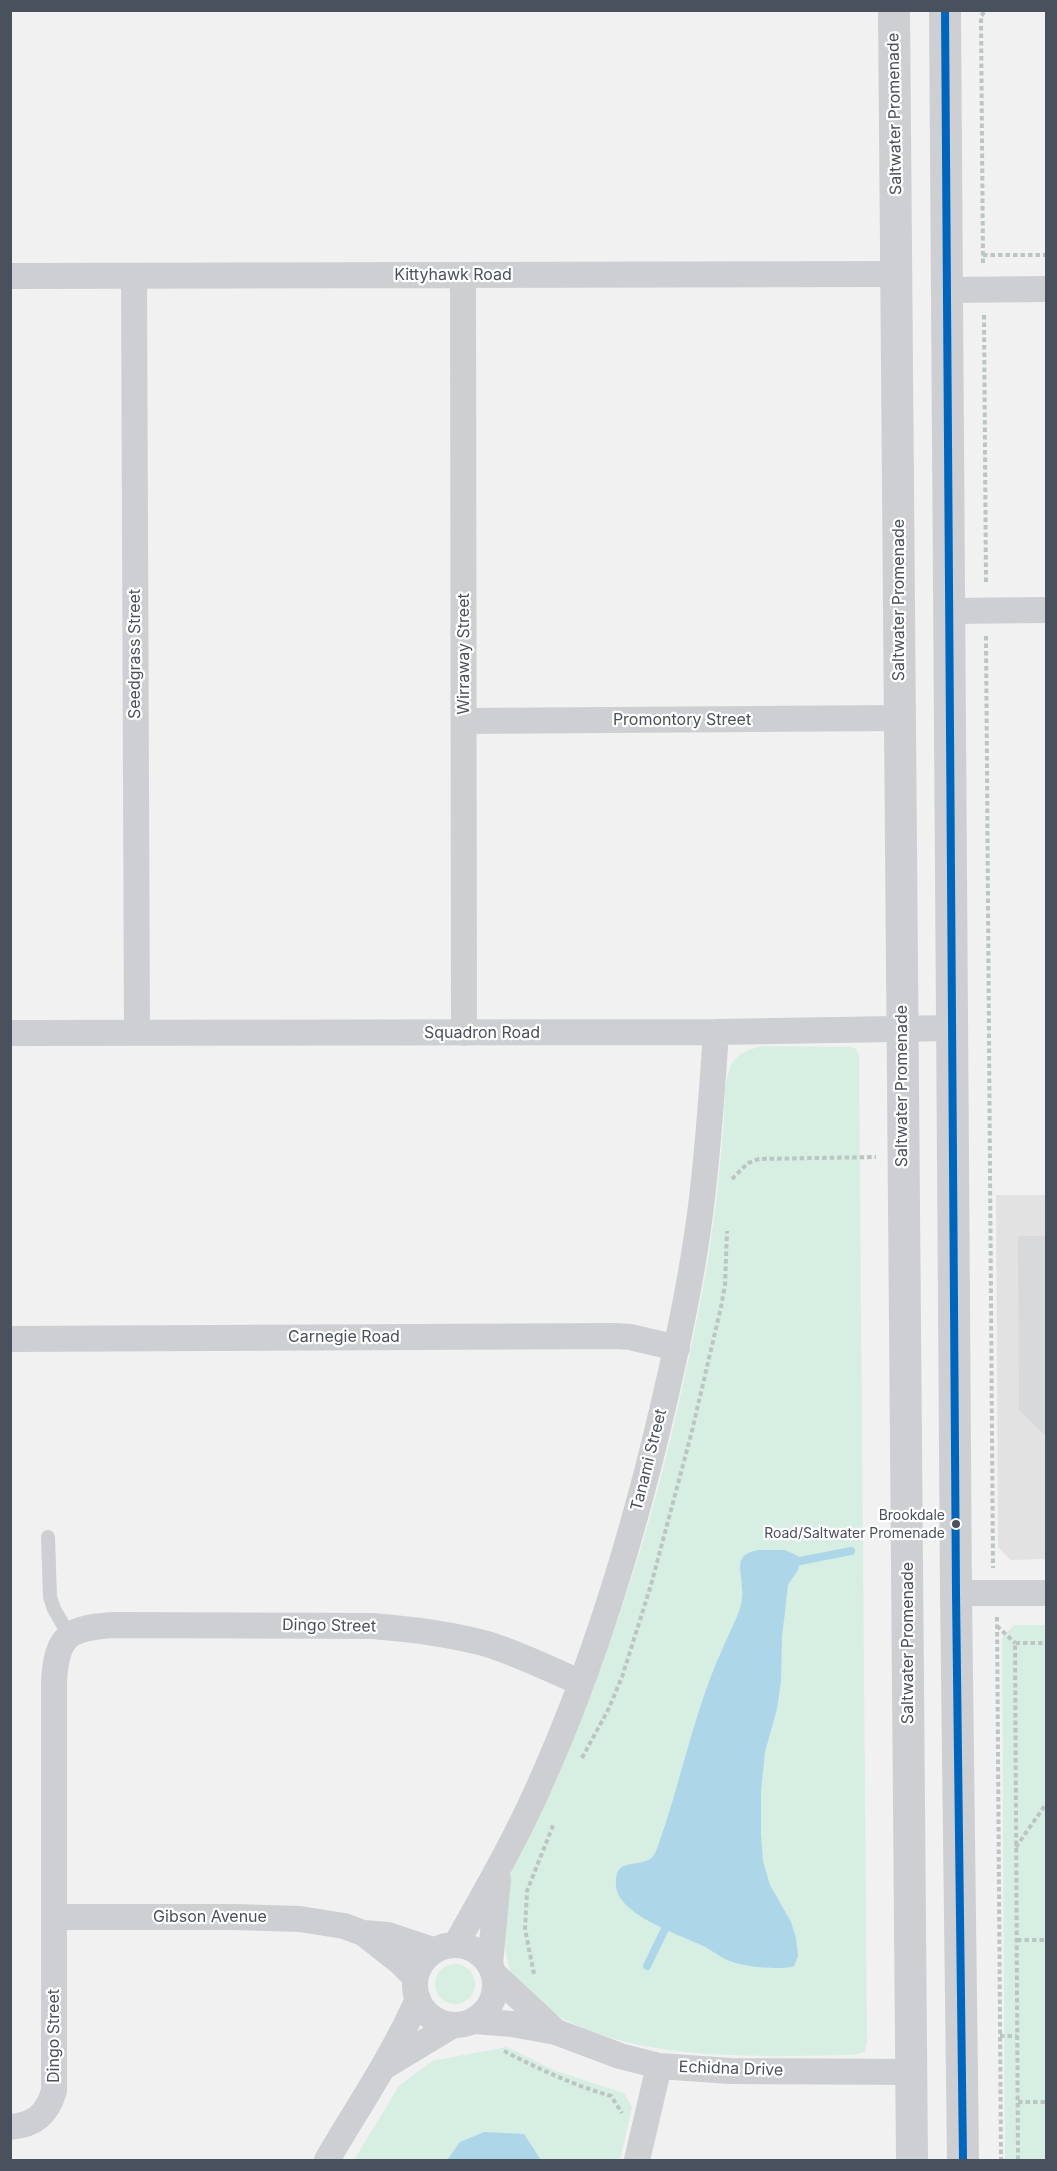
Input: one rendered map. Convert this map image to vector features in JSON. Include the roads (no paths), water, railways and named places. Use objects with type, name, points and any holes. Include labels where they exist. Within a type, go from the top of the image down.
[{"type":"street","name":"Saltwater Promenade","points":[[894,10],[912,2160]]},
{"type":"street","points":[[948,15],[946,290],[956,1593],[963,2160]]},
{"type":"street","name":"Kittyhawk Road","points":[[10,276],[896,274]]},
{"type":"street","name":"Wirraway Street","points":[[463,275],[464,1033]]},
{"type":"street","name":"Seedgrass Street","points":[[134,276],[137,1033]]},
{"type":"street","points":[[946,290],[1047,289]]},
{"type":"street","points":[[950,610],[1047,610]]},
{"type":"street","name":"Promontory Street","points":[[464,721],[899,718]]},
{"type":"street","name":"Squadron Road","points":[[10,1033],[716,1032],[952,1028]]},
{"type":"street","name":"Tanami Street","points":[[445,1947],[499,1866],[541,1783],[581,1683],[635,1519],[650,1466],[677,1348],[700,1216],[709,1136],[716,1032]]},
{"type":"street","name":"Carnegie Road","points":[[10,1339],[616,1336],[677,1348]]},
{"type":"street","points":[[907,1557],[928,1583],[946,1593],[1047,1593]]},
{"type":"street","name":"Dingo Street","points":[[10,2127],[38,2119],[45,2112],[54,2091],[54,1681],[58,1652],[69,1635],[89,1626],[114,1625],[402,1628],[486,1644],[523,1657],[581,1683]]},
{"type":"street","name":"Tanami Street","points":[[493,1970],[499,1866]]},
{"type":"street","name":"Gibson Avenue","points":[[54,1917],[276,1917],[321,1922],[363,1933],[388,1935],[445,1947]]},
{"type":"street","name":"Gibson Avenue","points":[[363,1933],[400,1962],[416,1988]]},
{"type":"street","points":[[327,2160],[385,2066],[416,1988],[419,1967],[445,1947],[470,1946],[482,1953],[493,1970],[496,1989],[485,2013],[385,2066]]},
{"type":"street","name":"Echidna Drive","points":[[493,1970],[556,2031]]},
{"type":"street","points":[[416,1988],[423,2009],[432,2017],[442,2023],[463,2023]]},
{"type":"street","name":"Echidna Drive","points":[[463,2023],[512,2024],[556,2031],[620,2056],[659,2066],[722,2071],[912,2072]]},
{"type":"street","points":[[637,2160],[659,2066]]},
{"type":"lane","points":[[48,1537],[50,1597],[69,1635]]},
{"type":"water","points":[[758,1550],[785,1550],[798,1556],[800,1561],[798,1570],[788,1585],[782,1637],[781,1681],[777,1709],[765,1752],[761,1791],[763,1861],[770,1885],[791,1922],[798,1956],[794,1966],[780,1968],[733,1962],[650,1922],[627,1905],[619,1896],[616,1886],[616,1877],[622,1867],[644,1862],[650,1859],[657,1850],[706,1690],[740,1608],[742,1582],[740,1564],[745,1555]]},
{"type":"water","points":[[484,2132],[524,2134],[541,2160],[447,2160],[460,2142]]},
{"type":"waterway","points":[[790,1566],[800,1561],[851,1551]]},
{"type":"waterway","points":[[647,1966],[668,1918]]},
{"type":"place","name":"Brookdale Road/Saltwater Promenade","points":[[956,1524]]}]
